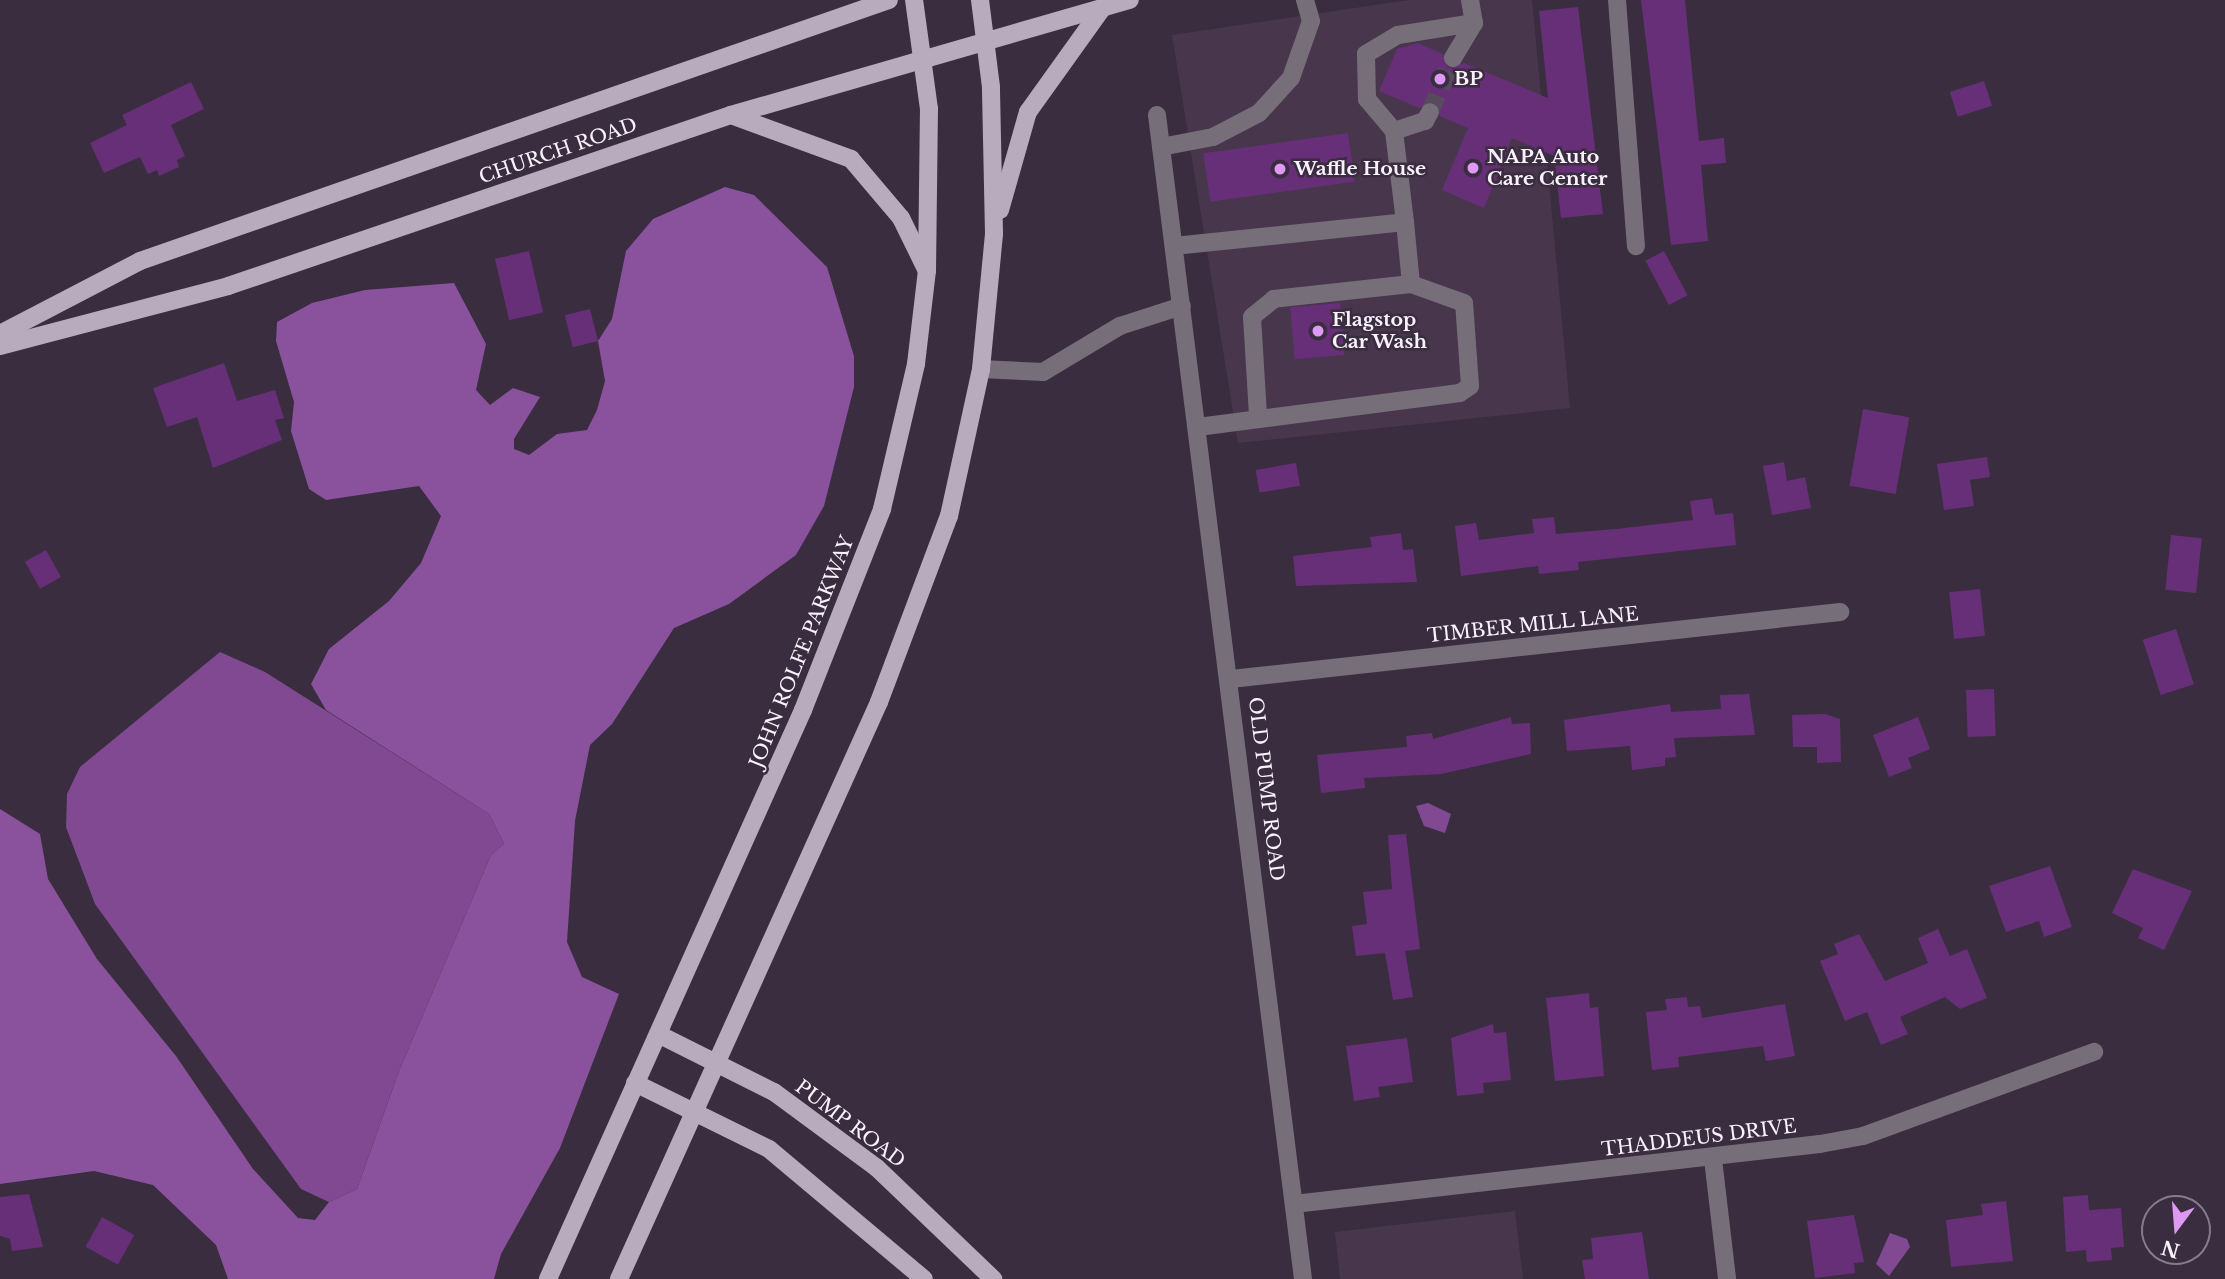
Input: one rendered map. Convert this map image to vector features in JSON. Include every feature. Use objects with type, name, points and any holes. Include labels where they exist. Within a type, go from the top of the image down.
[{"type":"main road","name":"CHURCH ROAD","points":[[0,334],[140,261],[889,0]]},
{"type":"main road","name":"JOHN ROLFE PARKWAY","points":[[548,1279],[659,1034],[863,566],[902,427],[927,271],[929,109],[914,0]]},
{"type":"main road","points":[[620,1279],[718,1064],[920,602],[949,516],[981,369],[994,234],[986,38],[980,0]]},
{"type":"main road","name":"CHURCH ROAD","points":[[0,346],[228,285],[731,115],[986,38],[1130,0]]},
{"type":"main road","points":[[994,234],[1028,112],[1104,6]]},
{"type":"main road","points":[[731,115],[851,159],[901,218],[927,271]]},
{"type":"main road","name":"PUMP ROAD","points":[[659,1034],[774,1092],[877,1168],[993,1279]]},
{"type":"main road","points":[[635,1083],[769,1149],[924,1279]]},
{"type":"street","points":[[1161,147],[1213,137],[1259,113],[1291,78],[1311,21],[1305,0]]},
{"type":"street","points":[[1453,58],[1474,23],[1471,0]]},
{"type":"street","points":[[1617,0],[1636,246]]},
{"type":"street","points":[[1411,284],[1394,131],[1367,99],[1366,54],[1398,34],[1474,23]]},
{"type":"street","points":[[1394,131],[1425,121],[1430,112]]},
{"type":"street","name":"OLD PUMP ROAD","points":[[1157,115],[1231,679],[1303,1279]]},
{"type":"street","points":[[1174,246],[1405,222]]},
{"type":"street","points":[[1198,427],[1258,415],[1460,393],[1470,386],[1464,303],[1411,284],[1274,299],[1252,317],[1258,415]]},
{"type":"street","points":[[981,369],[1042,372],[1120,326],[1182,306]]},
{"type":"street","name":"TIMBER MILL LANE","points":[[1231,679],[1840,612]]},
{"type":"street","name":"THADDEUS DRIVE","points":[[1294,1204],[1713,1158],[1863,1136],[2094,1052]]},
{"type":"street","points":[[1713,1158],[1727,1279]]},
{"type":"shaded area","points":[[1409,0],[1532,0],[1570,408],[1238,443],[1172,35]]},
{"type":"shaded area","points":[[725,187],[754,195],[827,267],[854,356],[854,387],[824,506],[796,555],[729,604],[674,628],[612,724],[590,745],[575,821],[567,942],[582,977],[619,994],[560,1148],[501,1254],[494,1279],[228,1279],[216,1245],[153,1185],[94,1171],[0,1184],[0,809],[40,834],[48,879],[97,959],[176,1056],[253,1169],[298,1218],[315,1220],[329,1202],[357,1189],[399,1071],[491,855],[504,844],[489,814],[326,710],[311,684],[329,649],[389,601],[421,563],[441,516],[419,486],[326,500],[309,489],[291,431],[294,402],[276,341],[277,322],[312,303],[365,290],[454,283],[486,344],[476,390],[490,405],[513,388],[540,397],[514,439],[514,449],[529,455],[557,434],[587,430],[597,410],[605,381],[598,341],[612,319],[626,251],[653,219]]},
{"type":"shaded area","points":[[220,652],[265,672],[489,814],[504,844],[491,855],[399,1071],[357,1189],[329,1202],[301,1189],[95,904],[66,827],[67,794],[80,767]]},
{"type":"shaded area","points":[[1428,803],[1451,814],[1445,833],[1424,826],[1416,806]]},
{"type":"shaded area","points":[[1515,1211],[1523,1279],[1340,1279],[1335,1232]]},
{"type":"shaded area","points":[[1890,1233],[1907,1239],[1910,1247],[1889,1276],[1876,1264]]},
{"type":"building","points":[[1641,0],[1685,0],[1699,141],[1724,138],[1726,163],[1701,165],[1708,241],[1671,245]]},
{"type":"building","points":[[1578,7],[1603,214],[1561,218],[1554,156],[1512,138],[1484,208],[1442,190],[1468,128],[1440,116],[1435,102],[1419,108],[1379,91],[1397,49],[1418,43],[1443,54],[1448,68],[1464,63],[1548,98],[1539,11]]},
{"type":"building","points":[[1984,81],[1992,106],[1958,117],[1950,92]]},
{"type":"building","points":[[191,82],[204,109],[171,125],[185,156],[177,160],[179,167],[159,176],[157,170],[148,174],[140,157],[104,173],[90,143],[127,125],[122,115]]},
{"type":"building","name":"Waffle House","points":[[1348,133],[1355,182],[1210,202],[1203,153]]},
{"type":"building","points":[[529,251],[543,312],[509,320],[495,259]]},
{"type":"building","points":[[1664,251],[1687,295],[1669,305],[1645,261]]},
{"type":"building","name":"Flagstop Car Wash","points":[[1340,303],[1345,355],[1295,359],[1290,307]]},
{"type":"building","points":[[590,309],[598,341],[573,347],[565,315]]},
{"type":"building","points":[[224,363],[237,401],[275,390],[284,418],[275,420],[282,440],[213,468],[197,417],[167,427],[153,388]]},
{"type":"building","points":[[1863,409],[1909,417],[1896,494],[1849,486]]},
{"type":"building","points":[[1987,457],[1990,477],[1970,480],[1974,506],[1944,510],[1937,464]]},
{"type":"building","points":[[1784,462],[1787,481],[1805,477],[1811,508],[1772,515],[1763,466]]},
{"type":"building","points":[[1296,463],[1300,486],[1260,493],[1256,470]]},
{"type":"building","points":[[1712,498],[1715,515],[1733,513],[1736,545],[1578,562],[1579,570],[1539,574],[1538,566],[1461,576],[1455,526],[1476,523],[1479,540],[1534,533],[1532,519],[1554,517],[1556,534],[1616,529],[1693,520],[1690,501]]},
{"type":"building","points":[[1401,533],[1403,550],[1413,549],[1417,582],[1296,586],[1293,556],[1372,547],[1370,537]]},
{"type":"building","points":[[2171,535],[2202,538],[2196,593],[2165,590]]},
{"type":"building","points":[[46,550],[61,577],[40,589],[25,562]]},
{"type":"building","points":[[1980,589],[1985,636],[1954,639],[1949,592]]},
{"type":"building","points":[[2176,629],[2194,684],[2161,695],[2143,640]]},
{"type":"building","points":[[1994,689],[1996,736],[1968,737],[1966,690]]},
{"type":"building","points":[[1749,694],[1755,735],[1674,738],[1676,757],[1665,758],[1665,766],[1632,770],[1630,746],[1567,751],[1564,720],[1670,704],[1671,712],[1721,709],[1720,695]]},
{"type":"building","points":[[1825,714],[1840,719],[1841,762],[1817,763],[1817,747],[1793,747],[1792,715]]},
{"type":"building","points":[[1511,717],[1512,724],[1530,723],[1531,754],[1441,774],[1364,778],[1365,788],[1321,793],[1317,755],[1407,747],[1406,736],[1432,733],[1433,739]]},
{"type":"building","points":[[1918,717],[1930,749],[1908,758],[1912,768],[1889,777],[1873,735]]},
{"type":"building","points":[[1406,834],[1420,949],[1405,951],[1413,997],[1393,1000],[1385,953],[1356,956],[1352,926],[1367,924],[1363,892],[1392,889],[1388,835]]},
{"type":"building","points":[[2050,866],[2072,927],[2044,937],[2039,921],[2006,932],[1989,886]]},
{"type":"building","points":[[2133,869],[2192,891],[2164,950],[2138,938],[2143,928],[2112,913]]},
{"type":"building","points":[[1938,929],[1950,956],[1967,949],[1987,998],[1960,1009],[1945,997],[1900,1017],[1908,1034],[1881,1045],[1867,1012],[1845,1021],[1820,961],[1838,954],[1834,944],[1859,934],[1885,981],[1928,963],[1918,938]]},
{"type":"building","points":[[1589,993],[1590,1008],[1598,1007],[1604,1076],[1555,1081],[1546,998]]},
{"type":"building","points":[[1687,997],[1688,1007],[1700,1006],[1702,1018],[1785,1004],[1795,1056],[1766,1061],[1763,1046],[1678,1057],[1679,1067],[1652,1070],[1646,1012],[1667,1010],[1665,999]]},
{"type":"building","points":[[1493,1024],[1494,1033],[1506,1032],[1511,1080],[1483,1083],[1484,1093],[1457,1096],[1451,1038]]},
{"type":"building","points":[[1407,1038],[1413,1082],[1378,1087],[1380,1097],[1354,1101],[1346,1046]]},
{"type":"building","points":[[29,1194],[43,1247],[12,1251],[10,1239],[0,1236],[0,1197]]},
{"type":"building","points":[[2088,1195],[2089,1210],[2121,1208],[2124,1247],[2111,1248],[2112,1260],[2087,1262],[2086,1250],[2066,1252],[2063,1197]]},
{"type":"building","points":[[2006,1201],[2013,1261],[1951,1267],[1946,1220],[1983,1215],[1981,1204]]},
{"type":"building","points":[[1854,1215],[1864,1262],[1854,1263],[1855,1273],[1815,1278],[1807,1221]]},
{"type":"building","points":[[102,1217],[134,1235],[118,1265],[86,1247]]},
{"type":"building","points":[[1642,1232],[1649,1279],[1585,1279],[1582,1260],[1593,1259],[1591,1238]]},
{"type":"tunnel","points":[[1430,112],[1453,58]]},
{"type":"place","name":"BP","points":[[1440,79]]},
{"type":"place","name":"NAPA Auto Care Center","points":[[1473,168]]},
{"type":"place","name":"Waffle House","points":[[1280,169]]},
{"type":"place","name":"Flagstop Car Wash","points":[[1318,331]]}]
